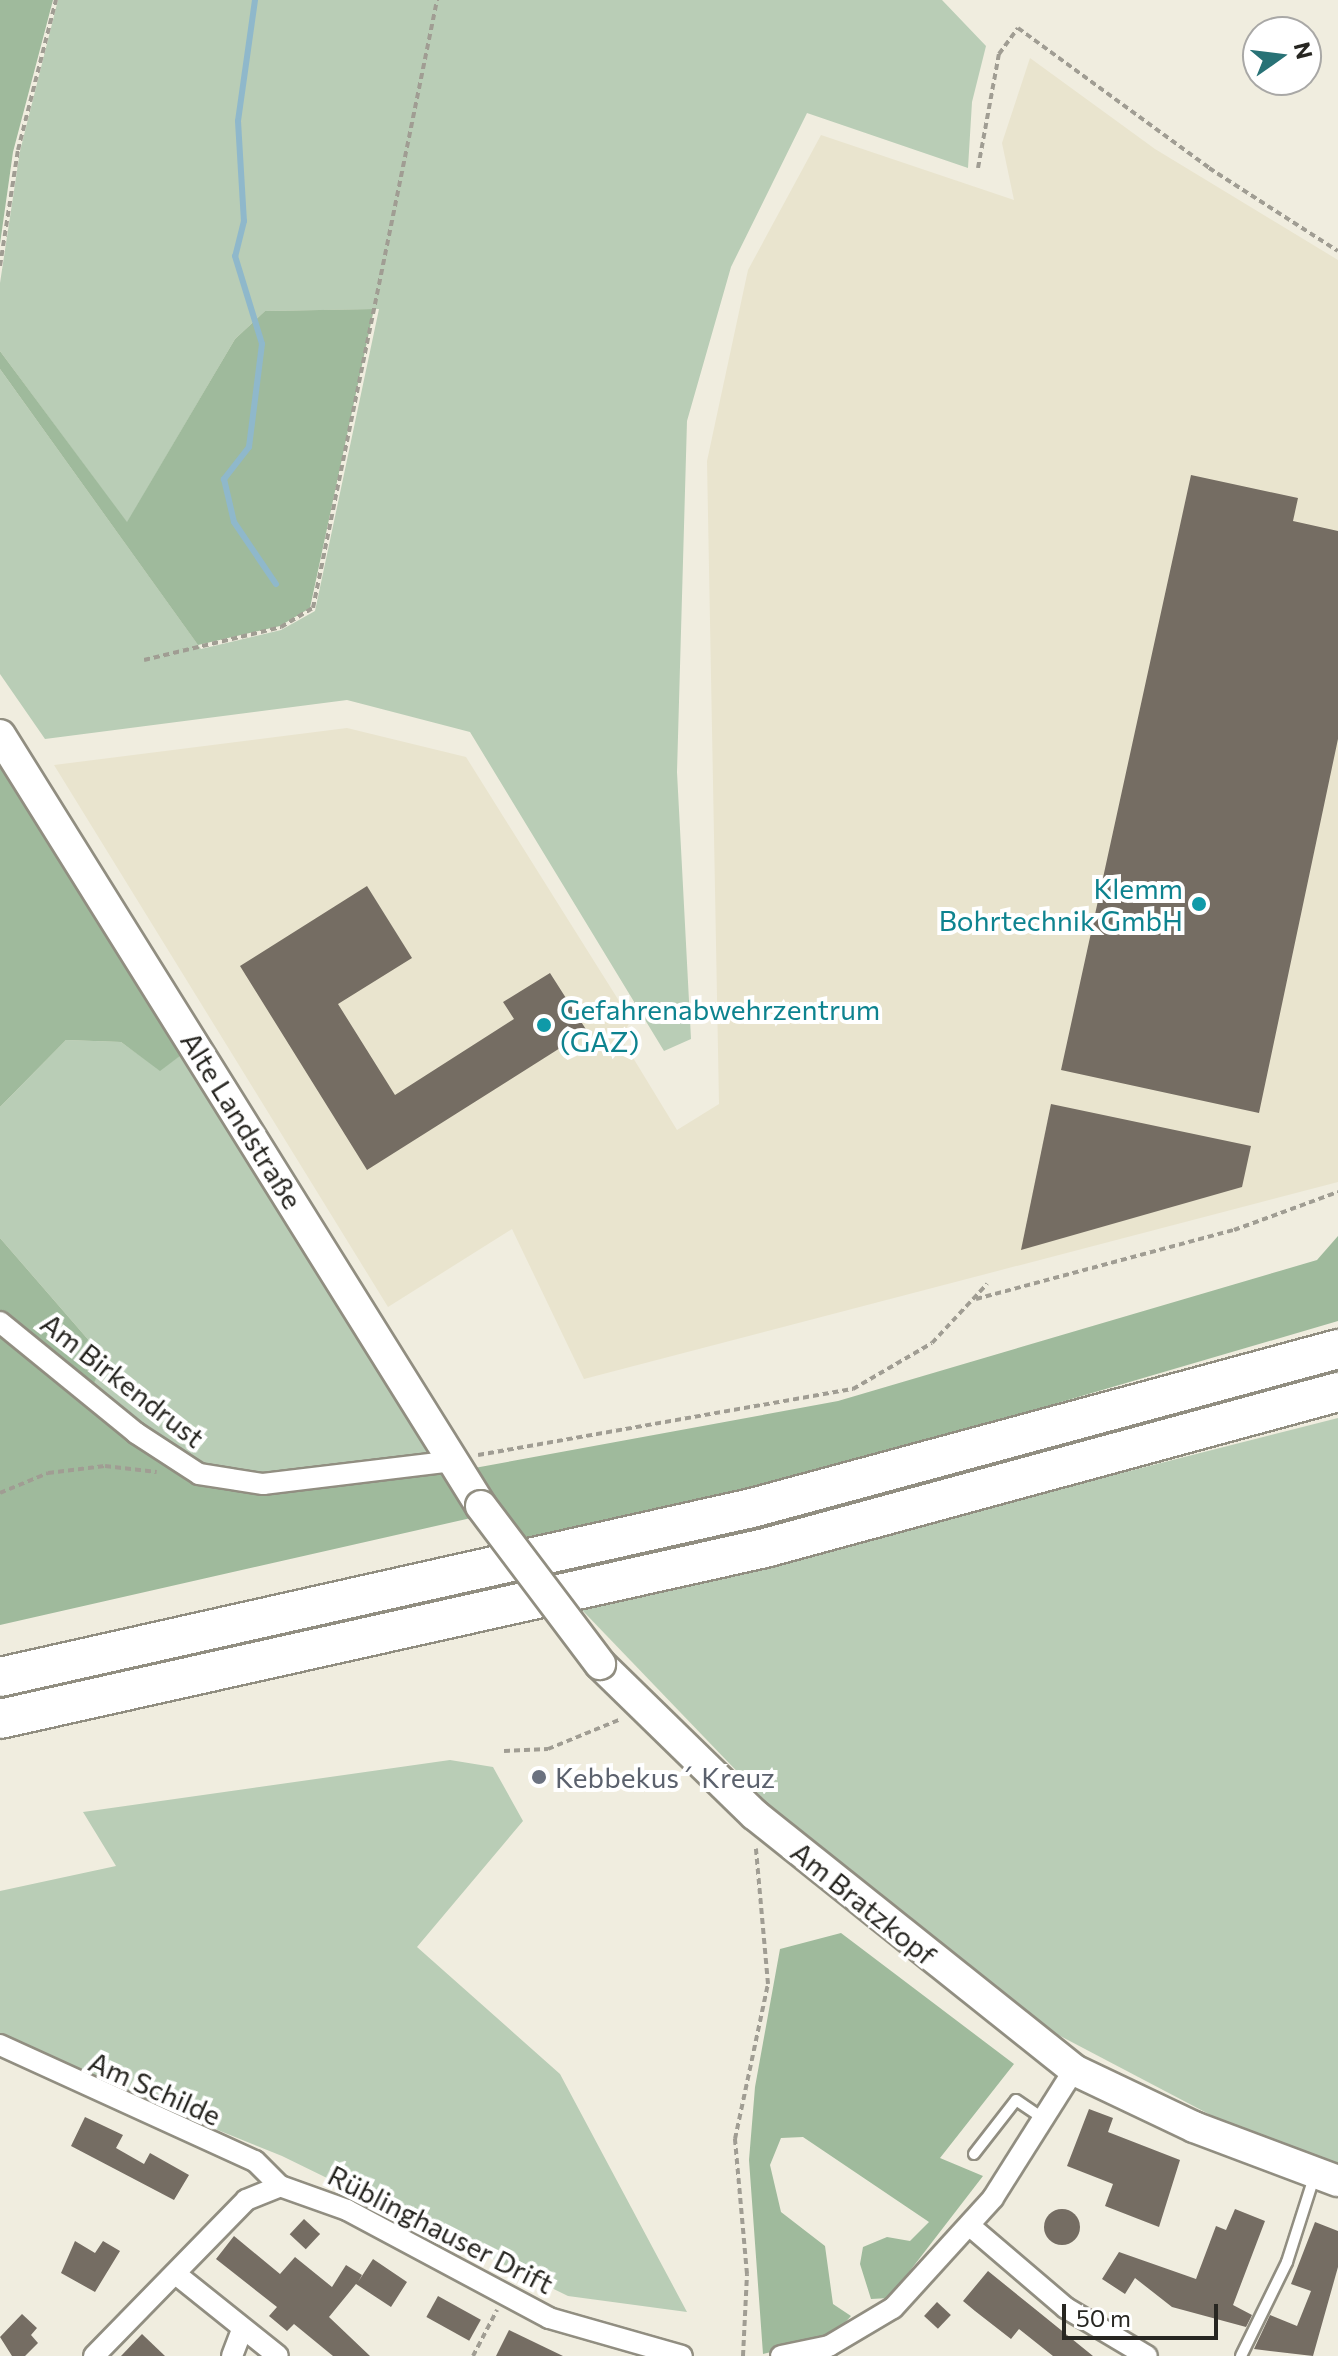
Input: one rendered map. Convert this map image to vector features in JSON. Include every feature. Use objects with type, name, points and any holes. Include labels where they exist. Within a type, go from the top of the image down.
[{"type":"highway","points":[[0,1677],[752,1508],[1338,1349]]},
{"type":"highway","points":[[0,1719],[765,1548],[1338,1392]]},
{"type":"street","name":"Alte Landstraße","points":[[0,735],[481,1506]]},
{"type":"street","name":"Am Birkendrust","points":[[0,1322],[136,1433],[199,1474],[263,1484],[453,1461]]},
{"type":"street","name":"Am Bratzkopf","points":[[481,1506],[600,1664],[755,1815],[1074,2070],[1116,2094],[1327,2176]]},
{"type":"street","name":"Am Schilde","points":[[0,2045],[255,2161],[280,2186]]},
{"type":"street","points":[[781,2356],[832,2351],[893,2308],[970,2226],[1074,2070]]},
{"type":"street","points":[[94,2356],[177,2275],[246,2200],[280,2186]]},
{"type":"street","name":"Rüblinghauser Drift","points":[[280,2186],[347,2210],[549,2318],[682,2356]]},
{"type":"street","points":[[970,2226],[1066,2308],[1147,2356]]},
{"type":"street","points":[[177,2275],[278,2356]]},
{"type":"street","points":[[232,2356],[242,2330]]},
{"type":"lane","points":[[974,2154],[1016,2100],[1041,2117]]},
{"type":"lane","points":[[1241,2356],[1327,2176]]},
{"type":"path","points":[[0,266],[18,150],[56,0]]},
{"type":"path","points":[[144,660],[281,627],[313,608],[437,0]]},
{"type":"path","points":[[978,168],[1001,47],[1018,28],[1209,168],[1338,251]]},
{"type":"path","points":[[974,1300],[1234,1230],[1338,1192]]},
{"type":"path","points":[[453,1461],[631,1423],[832,1396],[932,1343],[987,1284]]},
{"type":"path","points":[[0,1493],[48,1473],[105,1466],[199,1474]]},
{"type":"path","points":[[504,1751],[585,1739],[627,1716]]},
{"type":"path","points":[[743,2356],[747,2274],[735,2139],[768,1984],[755,1815]]},
{"type":"path","points":[[473,2356],[489,2326]]},
{"type":"shaded area","points":[[1030,58],[1155,149],[1338,260],[1338,1182],[584,1379],[512,1229],[388,1307],[54,765],[347,728],[466,757],[631,1020],[621,1038],[677,1130],[719,1104],[707,461],[748,270],[821,135],[1014,200],[1002,143]]},
{"type":"green space","points":[[0,0],[53,0],[13,152],[0,244]]},
{"type":"green space","points":[[58,0],[942,0],[986,46],[972,102],[968,168],[807,113],[731,267],[687,421],[677,772],[691,1039],[664,1051],[470,732],[347,700],[45,739],[0,674],[0,369],[201,649],[281,630],[315,611],[379,309],[265,311],[235,339],[127,523],[0,351],[0,283],[20,151]]},
{"type":"green space","points":[[374,309],[310,608],[280,626],[198,645],[0,369],[0,351],[127,522],[235,339],[265,311]]},
{"type":"green space","points":[[0,755],[188,1050],[160,1071],[121,1042],[66,1040],[0,1107]]},
{"type":"green space","points":[[66,1040],[121,1042],[160,1070],[188,1050],[439,1456],[261,1478],[200,1468],[88,1395],[105,1359],[0,1238],[0,1107]]},
{"type":"green space","points":[[1338,1236],[1338,1321],[744,1495],[520,1543],[469,1469],[838,1401],[1317,1260]]},
{"type":"green space","points":[[0,1238],[105,1359],[85,1403],[136,1447],[196,1477],[446,1472],[471,1518],[0,1625]]},
{"type":"green space","points":[[1338,1418],[1338,2167],[1262,2142],[1045,2028],[777,1813],[582,1610]]},
{"type":"green space","points":[[450,1760],[493,1767],[523,1821],[417,1947],[560,2074],[687,2312],[568,2296],[282,2156],[0,2042],[0,1891],[116,1866],[83,1812]]},
{"type":"green space","points":[[841,1933],[1014,2064],[940,2158],[983,2176],[889,2298],[871,2299],[860,2264],[863,2247],[887,2237],[910,2241],[929,2222],[803,2137],[781,2138],[770,2165],[781,2212],[825,2246],[833,2304],[851,2316],[832,2337],[763,2354],[749,2160],[755,2087],[780,1949]]},
{"type":"building","name":"Klemm Bohrtechnik GmbH","points":[[1191,475],[1298,498],[1293,521],[1338,531],[1338,739],[1259,1113],[1061,1070]]},
{"type":"building","name":"Gefahrenabwehrzentrum (GAZ)","points":[[367,886],[412,958],[338,1004],[395,1095],[514,1019],[503,1002],[550,973],[587,1031],[367,1170],[240,966]]},
{"type":"building","points":[[1051,1104],[1251,1146],[1242,1187],[1021,1250]]},
{"type":"building","points":[[1089,2109],[1113,2118],[1108,2132],[1180,2160],[1159,2227],[1105,2206],[1113,2184],[1067,2166]]},
{"type":"building","points":[[85,2117],[123,2135],[116,2148],[144,2164],[150,2153],[189,2175],[174,2200],[71,2146]]},
{"type":"building","points":[[1062,2209],[1075,2214],[1080,2227],[1075,2240],[1062,2245],[1049,2240],[1044,2227],[1049,2214]]},
{"type":"building","points":[[1235,2209],[1265,2221],[1233,2305],[1252,2315],[1246,2327],[1172,2307],[1135,2278],[1125,2294],[1102,2279],[1119,2252],[1196,2279],[1216,2226],[1226,2230]]},
{"type":"building","points":[[304,2219],[320,2234],[306,2249],[290,2234]]},
{"type":"building","points":[[1315,2222],[1338,2231],[1338,2267],[1313,2356],[1254,2349],[1270,2315],[1297,2326],[1311,2291],[1291,2284]]},
{"type":"building","points":[[234,2236],[280,2274],[295,2257],[332,2287],[346,2265],[362,2275],[358,2282],[373,2259],[407,2282],[391,2307],[356,2284],[329,2317],[370,2356],[333,2356],[294,2324],[287,2331],[269,2316],[277,2307],[216,2259]]},
{"type":"building","points":[[75,2241],[95,2253],[103,2241],[120,2251],[95,2292],[61,2273]]},
{"type":"building","points":[[988,2271],[1093,2356],[1053,2356],[1019,2329],[1011,2339],[975,2311],[963,2301]]},
{"type":"building","points":[[438,2296],[481,2320],[469,2341],[426,2317]]},
{"type":"building","points":[[937,2302],[951,2315],[938,2329],[924,2316]]},
{"type":"building","points":[[22,2314],[37,2328],[31,2335],[38,2343],[25,2356],[12,2356],[0,2337]]},
{"type":"building","points":[[509,2330],[563,2356],[496,2356]]},
{"type":"building","points":[[142,2334],[165,2356],[121,2356]]},
{"type":"waterway","points":[[255,0],[238,121],[244,221],[235,256],[262,344],[249,447],[224,479],[234,522],[276,584]]},
{"type":"place","name":"Klemm Bohrtechnik GmbH","points":[[1199,904]]},
{"type":"place","name":"Gefahrenabwehrzentrum (GAZ)","points":[[544,1025]]},
{"type":"place","name":"Kebbekus´ Kreuz","points":[[539,1777]]}]
